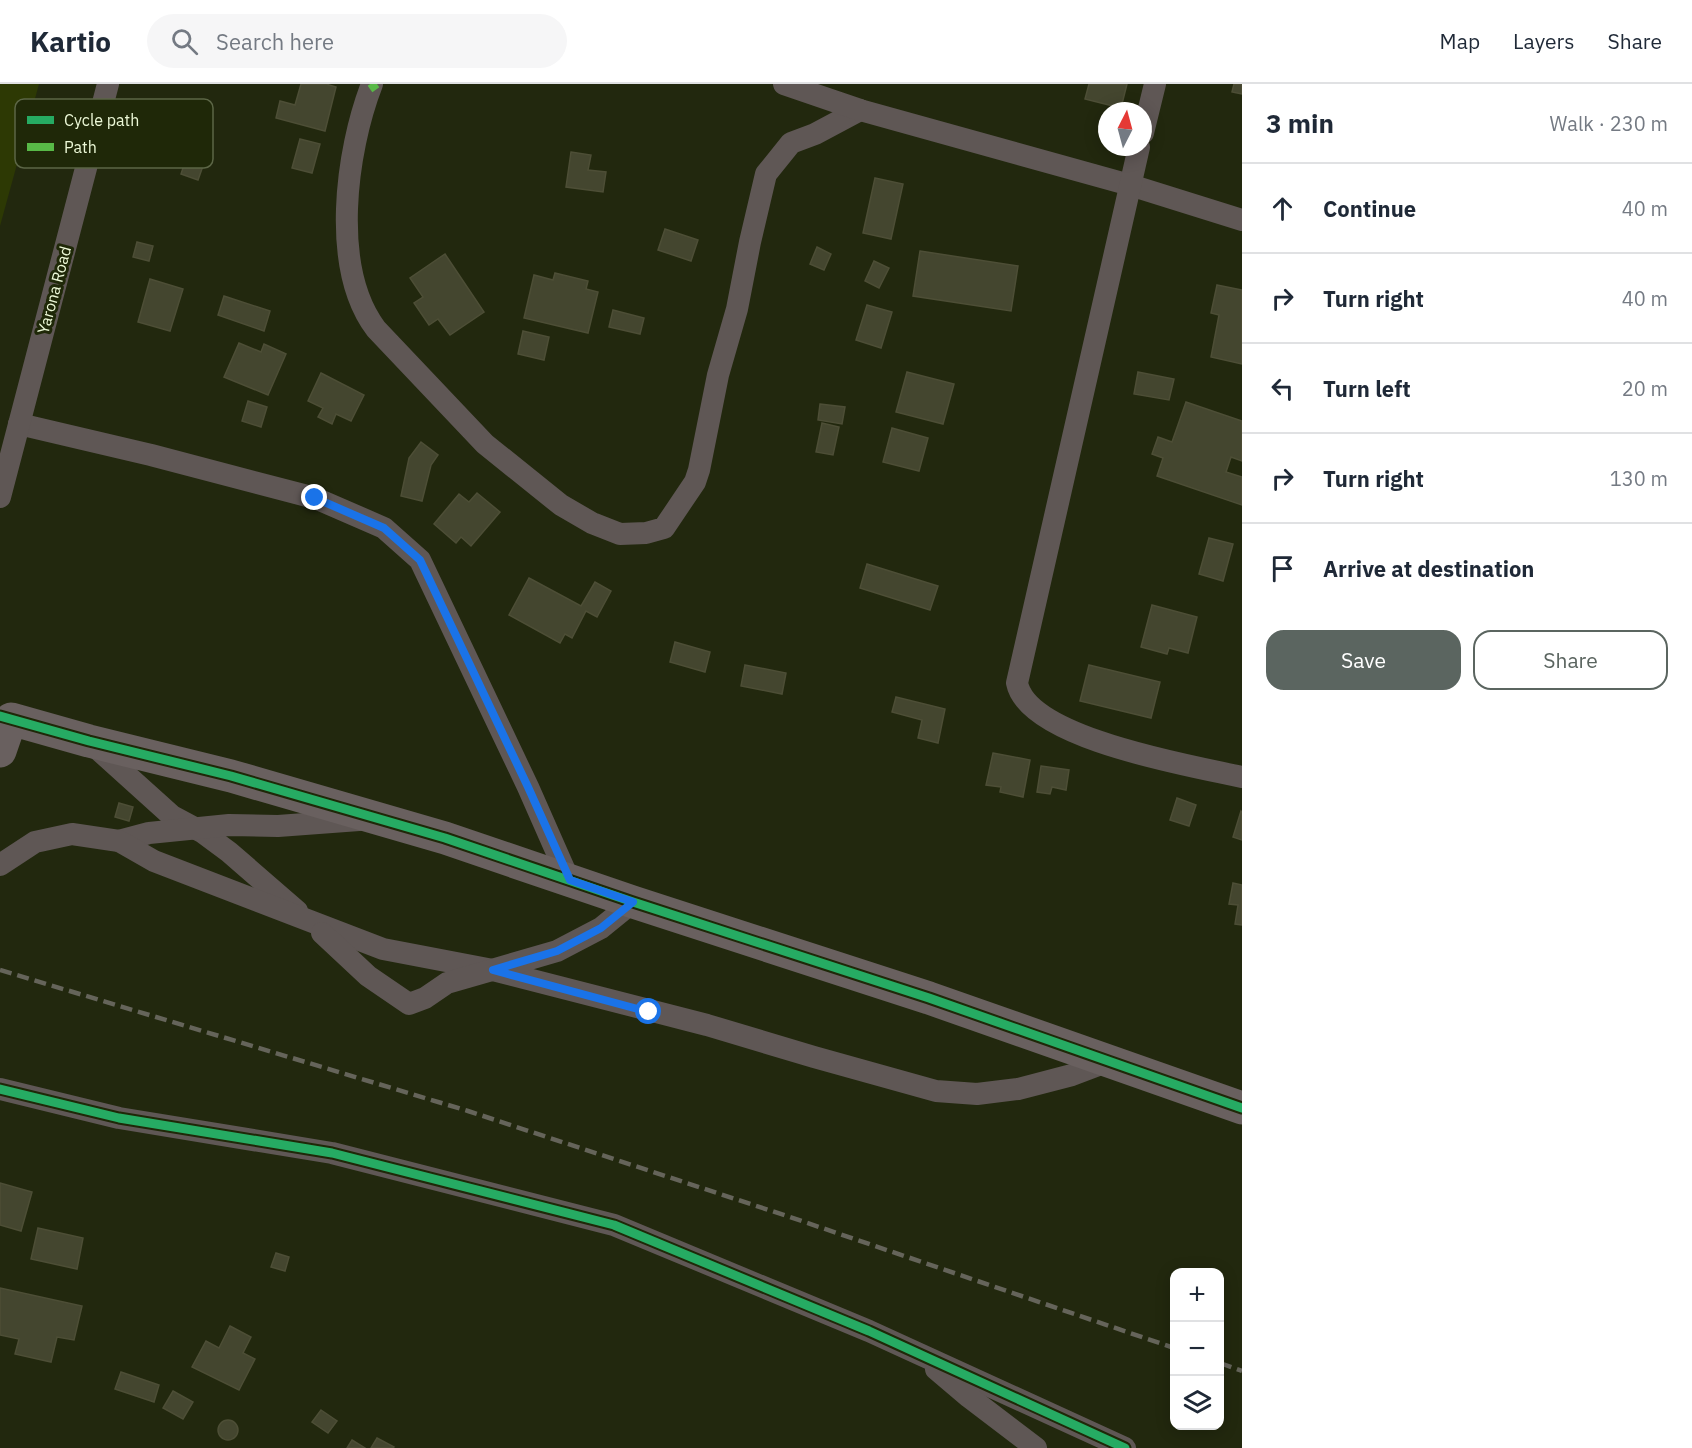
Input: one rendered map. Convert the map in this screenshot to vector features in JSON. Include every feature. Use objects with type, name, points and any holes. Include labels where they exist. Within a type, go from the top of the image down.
[{"type":"street","name":"Yarona Road","points":[[104,99],[108,84]]},
{"type":"street","points":[[372,84],[352,154],[347,206],[349,260],[365,315],[375,329],[485,444],[561,505],[592,523],[620,534],[664,528],[695,482],[718,375],[737,309],[766,174],[791,143],[815,134],[860,110]]},
{"type":"street","points":[[784,84],[860,110],[1130,185],[1242,220]]},
{"type":"street","points":[[1151,102],[1155,84]]},
{"type":"street","points":[[1138,156],[1017,683],[1019,693],[1035,711],[1073,731],[1138,755],[1242,777]]},
{"type":"street","name":"Yarona Road","points":[[0,497],[86,168]]},
{"type":"street","points":[[19,424],[151,455],[315,498],[384,528],[420,560],[570,880]]},
{"type":"street","points":[[0,752],[6,718],[231,776],[445,838],[929,998],[1242,1108]]},
{"type":"street","points":[[89,741],[172,816],[197,829],[229,852],[337,945],[368,976],[409,1004],[425,999],[447,983],[557,951],[601,928],[633,902]]},
{"type":"street","points":[[119,842],[149,833],[229,825],[278,826],[379,819]]},
{"type":"street","points":[[0,865],[35,842],[72,834],[119,842],[154,861],[383,949],[493,970],[707,1025],[814,1058],[936,1091],[977,1094],[1018,1089],[1072,1075],[1109,1061]]},
{"type":"street","points":[[0,1089],[119,1118],[332,1153],[614,1225],[917,1353],[1125,1448]]},
{"type":"street","points":[[917,1353],[969,1397],[1036,1448]]},
{"type":"shaded area","points":[[0,84],[39,84],[35,99],[15,99],[16,168],[0,226]]},
{"type":"building","points":[[301,84],[326,84],[336,87],[325,131],[276,118],[280,101],[295,105]]},
{"type":"building","points":[[1089,84],[1127,84],[1122,102],[1098,102],[1085,99]]},
{"type":"building","points":[[1234,84],[1242,84],[1242,94],[1232,92]]},
{"type":"building","points":[[300,139],[320,144],[312,173],[292,168]]},
{"type":"building","points":[[571,152],[591,155],[588,170],[606,172],[603,192],[566,187]]},
{"type":"building","points":[[183,168],[202,168],[198,180],[181,174]]},
{"type":"building","points":[[875,178],[903,184],[891,239],[863,233]]},
{"type":"building","points":[[665,229],[698,240],[691,261],[658,250]]},
{"type":"building","points":[[137,242],[153,246],[149,261],[133,257]]},
{"type":"building","points":[[817,247],[831,254],[824,270],[810,264]]},
{"type":"building","points":[[920,251],[1018,266],[1011,311],[913,296]]},
{"type":"building","points":[[445,254],[484,312],[450,335],[438,319],[429,325],[414,303],[423,297],[410,278]]},
{"type":"building","points":[[874,261],[889,268],[879,288],[865,281]]},
{"type":"building","points":[[555,273],[588,281],[586,289],[598,292],[588,333],[524,318],[534,275],[553,280]]},
{"type":"building","points":[[150,279],[183,289],[170,331],[138,322]]},
{"type":"building","points":[[1217,285],[1242,290],[1242,364],[1211,357],[1219,315],[1211,313]]},
{"type":"building","points":[[224,296],[270,311],[264,331],[218,315]]},
{"type":"building","points":[[867,305],[892,312],[881,348],[856,340]]},
{"type":"building","points":[[613,310],[644,318],[640,334],[609,327]]},
{"type":"building","points":[[523,331],[549,337],[544,360],[518,354]]},
{"type":"building","points":[[239,343],[261,352],[264,344],[286,354],[268,395],[224,377]]},
{"type":"building","points":[[907,372],[954,384],[943,424],[896,412]]},
{"type":"building","points":[[1138,372],[1174,379],[1169,400],[1134,394]]},
{"type":"building","points":[[321,373],[364,395],[351,421],[336,414],[332,424],[318,417],[323,408],[308,401]]},
{"type":"building","points":[[248,401],[267,407],[261,427],[242,421]]},
{"type":"building","points":[[1186,402],[1242,421],[1242,461],[1231,457],[1226,472],[1242,477],[1242,505],[1157,476],[1163,458],[1152,454],[1158,437],[1172,442]]},
{"type":"building","points":[[820,404],[845,407],[842,424],[818,420]]},
{"type":"building","points":[[822,423],[839,427],[833,455],[816,452]]},
{"type":"building","points":[[892,428],[928,438],[919,471],[883,462]]},
{"type":"building","points":[[421,442],[438,455],[431,465],[422,501],[401,496],[409,458]]},
{"type":"building","points":[[477,493],[500,512],[471,546],[461,537],[456,543],[434,524],[459,494],[469,502]]},
{"type":"building","points":[[1209,538],[1233,544],[1223,581],[1199,574]]},
{"type":"building","points":[[867,564],[938,586],[930,610],[860,588]]},
{"type":"building","points":[[529,578],[581,606],[595,582],[611,591],[597,617],[586,611],[572,638],[565,634],[560,643],[509,615]]},
{"type":"building","points":[[1152,605],[1197,617],[1188,653],[1169,648],[1167,654],[1141,647]]},
{"type":"building","points":[[675,642],[710,652],[705,672],[670,662]]},
{"type":"building","points":[[745,665],[786,673],[782,694],[741,686]]},
{"type":"building","points":[[1089,665],[1160,682],[1151,718],[1080,701]]},
{"type":"building","points":[[896,697],[945,709],[938,743],[918,738],[922,720],[892,712]]},
{"type":"building","points":[[993,753],[1030,760],[1023,797],[1000,792],[1001,787],[986,785]]},
{"type":"building","points":[[1041,766],[1069,770],[1066,790],[1052,787],[1050,794],[1037,792]]},
{"type":"building","points":[[1177,798],[1196,805],[1189,826],[1170,820]]},
{"type":"building","points":[[119,803],[133,807],[129,821],[115,817]]},
{"type":"building","points":[[1242,812],[1242,840],[1233,837]]},
{"type":"building","points":[[1233,883],[1242,885],[1242,925],[1235,924],[1238,905],[1229,904]]},
{"type":"building","points":[[0,1183],[32,1192],[21,1231],[0,1225]]},
{"type":"building","points":[[38,1228],[83,1238],[77,1269],[31,1259]]},
{"type":"building","points":[[276,1253],[289,1257],[285,1271],[271,1267]]},
{"type":"building","points":[[0,1288],[82,1306],[74,1340],[57,1337],[51,1362],[15,1354],[19,1339],[0,1335]]},
{"type":"building","points":[[230,1326],[251,1337],[243,1353],[255,1359],[239,1390],[192,1367],[206,1341],[219,1348]]},
{"type":"building","points":[[121,1372],[159,1385],[154,1402],[115,1389]]},
{"type":"building","points":[[173,1391],[193,1402],[183,1419],[163,1408]]},
{"type":"building","points":[[321,1410],[337,1421],[328,1433],[312,1422]]},
{"type":"building","points":[[228,1420],[235,1423],[238,1430],[235,1437],[228,1440],[221,1437],[218,1430],[221,1423]]},
{"type":"building","points":[[377,1438],[394,1447],[371,1448]]},
{"type":"building","points":[[352,1440],[365,1448],[347,1448]]},
{"type":"railway","points":[[0,970],[468,1111],[790,1217],[1170,1347]]},
{"type":"railway","points":[[1224,1364],[1242,1371]]},
{"type":"marked path","points":[[370,89],[377,84]]},
{"type":"cycle path","points":[[0,716],[89,741],[231,776],[445,838],[929,998],[1242,1108]]},
{"type":"cycle path","points":[[0,1089],[119,1118],[332,1153],[614,1225],[869,1331],[1125,1448]]},
{"type":"route","points":[[315,498],[384,528],[420,560],[570,880],[633,902],[601,928],[557,951],[493,970],[649,1012]]}]
